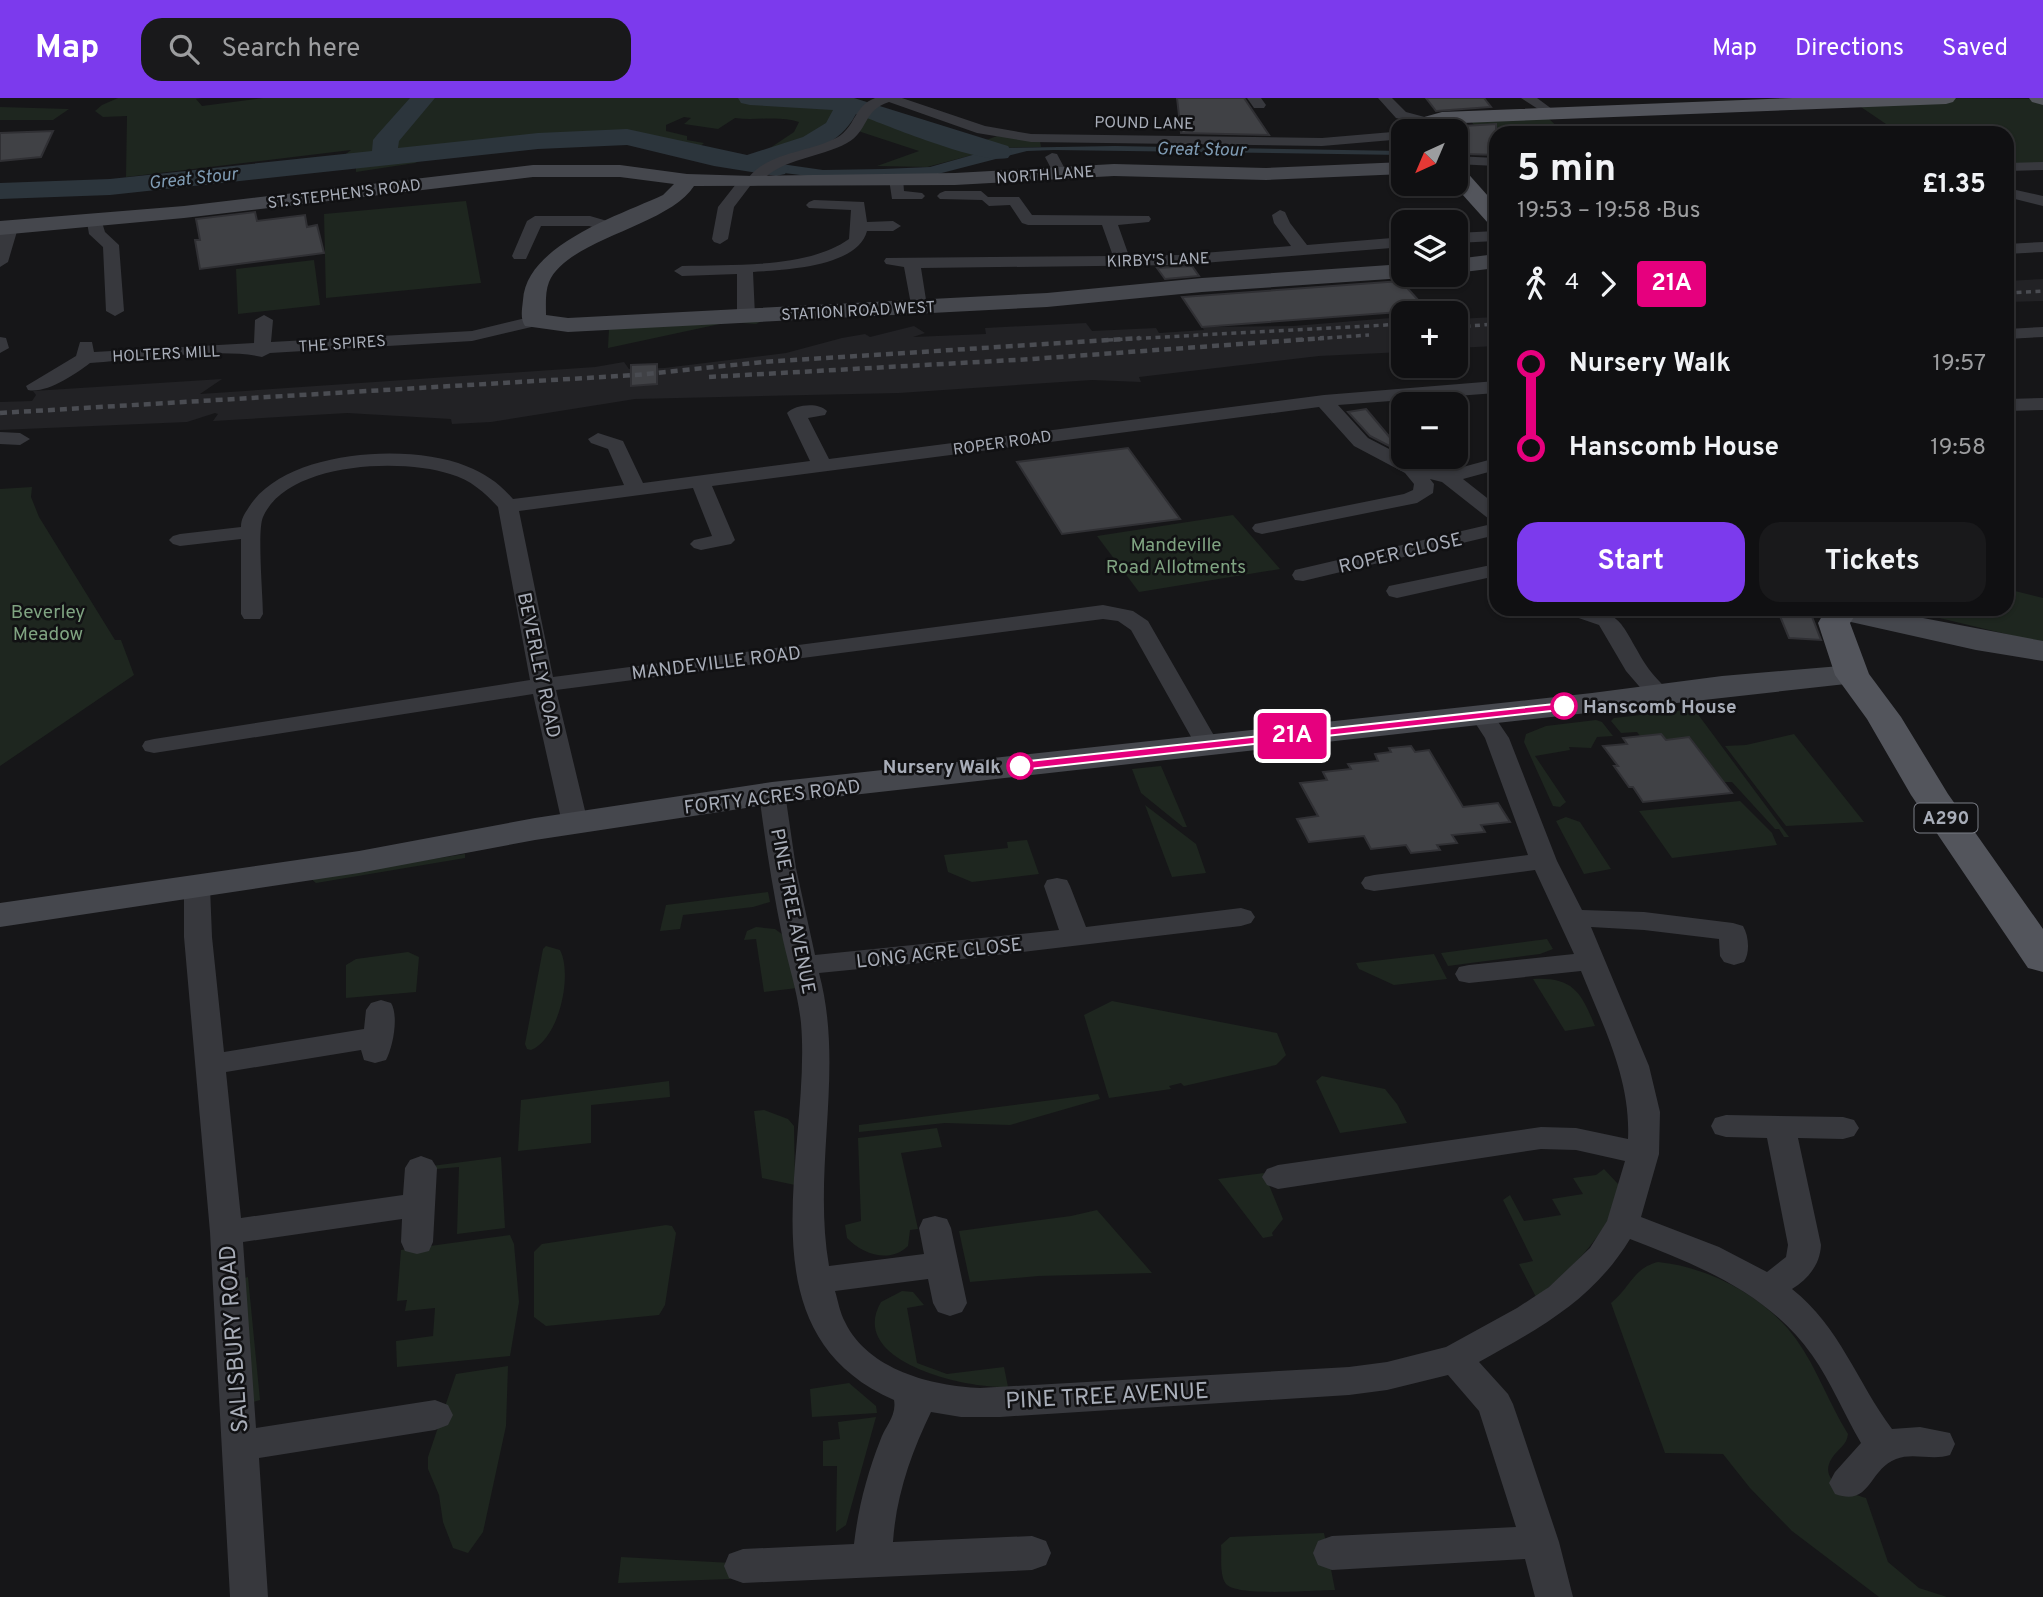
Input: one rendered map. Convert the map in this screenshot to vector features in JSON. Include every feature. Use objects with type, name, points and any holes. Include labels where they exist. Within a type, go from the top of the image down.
[{"type":"main road","points":[[1447,119],[1549,112],[1946,98]]},
{"type":"main road","points":[[1468,186],[1489,206]]},
{"type":"main road","name":"A290","points":[[1837,616],[1833,623],[1852,675],[1883,717],[1930,795],[2043,959]]},
{"type":"street","points":[[720,239],[726,207],[754,178],[783,162],[828,147],[848,136],[864,110],[889,98]]},
{"type":"street","name":"POUND LANE","points":[[889,98],[982,130],[1031,138],[1322,142],[1391,136]]},
{"type":"street","points":[[1385,98],[1408,119]]},
{"type":"street","points":[[1528,98],[1549,112]]},
{"type":"street","points":[[1468,161],[1489,162]]},
{"type":"street","name":"NORTH LANE","points":[[687,180],[896,179],[964,186],[1056,164],[1114,170],[1279,173],[1391,169]]},
{"type":"street","points":[[2014,167],[2043,166]]},
{"type":"street","name":"ST. STEPHEN'S ROAD","points":[[5,228],[95,222],[533,171],[620,171],[687,180]]},
{"type":"street","points":[[896,179],[897,195],[917,196]]},
{"type":"street","points":[[534,321],[540,278],[558,259],[671,200],[687,180]]},
{"type":"street","points":[[945,196],[964,186],[985,199],[1014,200],[1028,220],[1143,219]]},
{"type":"street","points":[[2014,194],[2043,201]]},
{"type":"street","points":[[682,271],[745,268],[803,261],[834,254],[853,243],[858,226],[859,205],[814,205]]},
{"type":"street","points":[[1262,225],[1280,219],[1303,251]]},
{"type":"street","points":[[520,256],[535,221],[590,221],[615,228]]},
{"type":"street","points":[[1109,221],[1123,262]]},
{"type":"street","points":[[95,222],[97,234],[111,245],[115,307],[95,307]]},
{"type":"street","points":[[858,226],[893,226]]},
{"type":"street","points":[[0,262],[5,228]]},
{"type":"street","points":[[1468,238],[1489,237]]},
{"type":"street","name":"KIRBY'S LANE","points":[[892,261],[1123,262],[1391,243]]},
{"type":"street","points":[[2014,249],[2043,247]]},
{"type":"street","points":[[1468,264],[1489,262]]},
{"type":"street","points":[[912,263],[918,306]]},
{"type":"street","points":[[745,268],[746,316]]},
{"type":"street","name":"STATION ROAD WEST","points":[[534,321],[568,325],[1048,300],[1202,285],[1391,272]]},
{"type":"street","points":[[257,350],[264,320]]},
{"type":"street","name":"THE SPIRES","points":[[257,350],[422,344],[472,336],[534,321]]},
{"type":"street","points":[[2014,334],[2043,332]]},
{"type":"street","points":[[0,342],[0,348]]},
{"type":"street","name":"HOLTERS MILL","points":[[35,386],[74,368],[85,352],[257,350]]},
{"type":"street","name":"ROPER ROAD","points":[[508,506],[1324,401],[1489,388]]},
{"type":"street","points":[[1324,401],[1361,442],[1391,458]]},
{"type":"street","points":[[2014,405],[2043,404]]},
{"type":"street","points":[[818,411],[796,414],[823,467]]},
{"type":"street","points":[[0,438],[20,439]]},
{"type":"street","points":[[598,439],[617,445],[636,490]]},
{"type":"street","points":[[252,614],[251,531],[256,507],[273,490],[332,466],[373,458],[411,460],[457,470],[475,477],[503,496],[508,506]]},
{"type":"street","points":[[1449,477],[1489,465]]},
{"type":"street","points":[[1412,469],[1449,477],[1489,509]]},
{"type":"street","points":[[1262,528],[1410,499],[1423,492],[1424,484],[1412,469]]},
{"type":"street","points":[[699,482],[724,540],[701,544]]},
{"type":"street","name":"BEVERLEY ROAD","points":[[508,506],[543,685],[575,823]]},
{"type":"street","points":[[180,540],[251,531]]},
{"type":"street","name":"ROPER CLOSE","points":[[1303,575],[1489,531]]},
{"type":"street","points":[[1477,548],[1489,558]]},
{"type":"street","points":[[1406,585],[1489,571]]},
{"type":"street","name":"MANDEVILLE ROAD","points":[[154,746],[543,685],[1103,612],[1115,613],[1140,626],[1208,746]]},
{"type":"street","points":[[1595,616],[1607,620],[1614,628],[1638,671],[1659,695]]},
{"type":"street","points":[[1867,616],[1962,638],[2043,651]]},
{"type":"street","name":"FORTY ACRES ROAD","points":[[0,915],[359,862],[575,823],[772,793],[1482,716],[1722,686],[1852,675]]},
{"type":"street","name":"PINE TREE AVENUE","points":[[772,793],[790,907],[810,985],[816,1033],[809,1180],[810,1234],[815,1281],[828,1325],[842,1345],[870,1370],[911,1392],[927,1397],[980,1401],[1277,1387],[1387,1376],[1455,1359],[1529,1318],[1561,1296],[1602,1257],[1623,1223],[1643,1154],[1645,1112],[1642,1090],[1573,918],[1544,862],[1497,738],[1482,716]]},
{"type":"street","points":[[1374,883],[1544,862]]},
{"type":"street","points":[[1058,886],[1076,937]]},
{"type":"street","name":"SALISBURY ROAD","points":[[197,887],[198,937],[226,1232],[249,1597]]},
{"type":"street","name":"LONG ACRE CLOSE","points":[[803,965],[1241,917]]},
{"type":"street","points":[[1573,918],[1644,921],[1733,932],[1734,956]]},
{"type":"street","points":[[1469,974],[1589,961]]},
{"type":"street","points":[[212,1064],[378,1034]]},
{"type":"street","points":[[1726,1126],[1843,1128]]},
{"type":"street","points":[[1769,1287],[1796,1268],[1805,1248],[1780,1127]]},
{"type":"street","points":[[1278,1177],[1541,1138],[1576,1139],[1643,1154]]},
{"type":"street","points":[[417,1242],[421,1168]]},
{"type":"street","name":"SALISBURY ROAD","points":[[226,1232],[419,1205]]},
{"type":"street","points":[[1623,1223],[1714,1259],[1769,1287],[1803,1316],[1826,1348],[1868,1425],[1883,1445]]},
{"type":"street","points":[[935,1228],[950,1303]]},
{"type":"street","points":[[815,1281],[942,1265]]},
{"type":"street","points":[[1455,1359],[1496,1404],[1540,1542],[1554,1597]]},
{"type":"street","points":[[872,1560],[876,1514],[898,1440],[914,1411],[911,1392]]},
{"type":"street","name":"SALISBURY ROAD","points":[[240,1446],[435,1415]]},
{"type":"street","points":[[1849,1482],[1870,1455],[1883,1445],[1896,1441],[1937,1444]]},
{"type":"street","points":[[1332,1553],[1540,1542]]},
{"type":"street","points":[[743,1566],[1032,1553]]},
{"type":"shaded area","points":[[2043,279],[2043,301],[2014,302],[2014,281]]},
{"type":"shaded area","points":[[1489,317],[1489,346],[1468,347],[1468,318]]},
{"type":"shaded area","points":[[1391,318],[1391,353],[1319,356],[1139,377],[1141,382],[1092,380],[899,393],[635,399],[491,422],[452,424],[451,419],[347,413],[213,421],[218,414],[215,413],[187,422],[0,430],[0,402],[32,401],[36,395],[33,391],[222,379],[200,394],[595,367],[624,362],[629,369],[664,368],[786,353],[842,338],[865,334],[870,337],[914,326],[925,333],[913,337],[986,334],[985,328],[1086,323],[1092,331],[1156,328],[1159,333],[1204,330],[1202,327],[1293,326]]},
{"type":"green space","points":[[118,98],[202,98],[196,99],[202,106],[263,98],[828,98],[840,109],[836,118],[821,134],[812,141],[791,148],[770,148],[794,132],[799,122],[735,118],[718,129],[684,124],[691,118],[684,117],[666,125],[666,131],[687,136],[687,140],[704,143],[696,150],[627,135],[533,137],[475,147],[443,149],[415,163],[356,172],[356,158],[338,160],[351,150],[126,177],[127,116],[103,117],[95,111]]},
{"type":"green space","points":[[1946,98],[2043,99],[2043,166],[2014,167],[2014,126],[1889,126],[1855,103]]},
{"type":"green space","points":[[0,107],[69,109],[53,120],[0,120]]},
{"type":"green space","points":[[866,108],[981,142],[997,136],[1040,141],[1041,147],[999,148],[927,167],[877,166],[919,151],[858,131]]},
{"type":"green space","points":[[1548,118],[1557,126],[1489,126],[1489,136],[1471,121]]},
{"type":"green space","points":[[466,201],[481,283],[326,298],[324,214]]},
{"type":"green space","points":[[314,260],[320,305],[238,314],[236,269]]},
{"type":"green space","points":[[764,320],[756,324],[729,322]]},
{"type":"green space","points":[[729,322],[608,348],[609,329]]},
{"type":"green space","name":"Beverley Meadow","points":[[32,487],[31,497],[39,517],[115,640],[121,640],[134,675],[0,766],[0,489]]},
{"type":"green space","name":"Mandeville Road Allotments","points":[[1233,515],[1280,569],[1139,592],[1097,536]]},
{"type":"green space","points":[[2014,591],[2043,598],[2043,643],[1931,616],[2014,616]]},
{"type":"green space","points":[[1694,709],[1789,837],[1784,837],[1779,829],[1775,829],[1732,782],[1724,782],[1690,737],[1666,740],[1640,736],[1637,732],[1621,733],[1611,721],[1614,718]]},
{"type":"green space","points":[[1596,720],[1602,722],[1613,736],[1597,737],[1591,748],[1569,747],[1570,750],[1535,756],[1566,802],[1560,807],[1553,806],[1524,742],[1526,734],[1546,726]]},
{"type":"green space","points":[[1794,734],[1864,822],[1786,826],[1725,746],[1746,745]]},
{"type":"green space","points":[[1161,766],[1187,827],[1183,827],[1141,793],[1132,769]]},
{"type":"green space","points":[[1740,801],[1772,833],[1777,845],[1672,858],[1639,811]]},
{"type":"green space","points":[[1145,805],[1196,844],[1206,873],[1172,877]]},
{"type":"green space","points":[[1566,817],[1580,822],[1611,869],[1584,874],[1556,821]]},
{"type":"green space","points":[[1027,840],[1039,874],[972,882],[948,872],[944,855],[1008,848],[1007,842]]},
{"type":"green space","points":[[465,854],[465,858],[316,883],[310,878]]},
{"type":"green space","points":[[768,892],[770,902],[753,907],[683,915],[680,929],[660,931],[666,905]]},
{"type":"green space","points":[[756,927],[775,929],[790,940],[797,988],[764,992],[756,939],[744,940],[747,931]]},
{"type":"green space","points":[[1547,939],[1553,949],[1540,954],[1448,966],[1441,953]]},
{"type":"green space","points":[[546,946],[560,950],[564,961],[564,990],[556,1020],[549,1033],[541,1044],[531,1050],[527,1049],[525,1044],[543,949]]},
{"type":"green space","points":[[408,952],[419,957],[416,992],[346,998],[346,965],[356,959]]},
{"type":"green space","points":[[1434,954],[1447,979],[1394,985],[1359,969],[1356,963]]},
{"type":"green space","points":[[1533,979],[1558,981],[1574,989],[1585,1004],[1595,1026],[1565,1031]]},
{"type":"green space","points":[[1112,1001],[1277,1033],[1286,1055],[1276,1065],[1184,1086],[1181,1083],[1169,1086],[1171,1089],[1109,1098],[1084,1015]]},
{"type":"green space","points":[[1322,1076],[1385,1089],[1407,1123],[1340,1133],[1316,1081]]},
{"type":"green space","points":[[669,1081],[670,1097],[591,1105],[591,1143],[518,1151],[521,1100]]},
{"type":"green space","points":[[1098,1094],[1100,1099],[1010,1125],[945,1123],[859,1132],[859,1125]]},
{"type":"green space","points":[[764,1110],[788,1119],[794,1126],[795,1185],[762,1178],[754,1111]]},
{"type":"green space","points":[[937,1128],[942,1147],[901,1153],[918,1229],[910,1230],[908,1246],[893,1255],[885,1256],[860,1249],[847,1238],[845,1225],[861,1221],[858,1138]]},
{"type":"green space","points":[[501,1157],[505,1228],[457,1234],[459,1167],[425,1170],[424,1167]]},
{"type":"green space","points":[[1604,1169],[1618,1184],[1610,1215],[1576,1262],[1536,1297],[1519,1264],[1533,1261],[1503,1200],[1510,1195],[1524,1221],[1561,1215],[1552,1199],[1583,1194],[1573,1178],[1596,1175]]},
{"type":"green space","points":[[1264,1173],[1283,1219],[1272,1233],[1273,1236],[1263,1238],[1218,1179]]},
{"type":"green space","points":[[1097,1210],[1152,1273],[1038,1276],[970,1282],[959,1231]]},
{"type":"green space","points":[[672,1226],[676,1233],[665,1305],[659,1315],[546,1326],[534,1317],[534,1252],[542,1244]]},
{"type":"green space","points":[[510,1235],[514,1244],[519,1302],[510,1356],[397,1367],[396,1341],[433,1336],[435,1308],[405,1311],[407,1300],[397,1301],[401,1250]]},
{"type":"green space","points":[[1658,1262],[1716,1277],[1753,1297],[1784,1324],[1817,1374],[1848,1434],[1828,1466],[1832,1479],[1851,1493],[1866,1498],[1888,1562],[1919,1588],[1947,1597],[1879,1597],[1792,1531],[1750,1488],[1723,1454],[1665,1453],[1611,1303],[1637,1274]]},
{"type":"green space","points":[[248,1277],[260,1400],[253,1402],[241,1279]]},
{"type":"green space","points":[[902,1291],[913,1292],[924,1305],[907,1308],[917,1363],[947,1374],[1004,1367],[1008,1387],[966,1383],[941,1377],[916,1368],[895,1356],[880,1341],[875,1323],[881,1302]]},
{"type":"green space","points":[[508,1366],[506,1426],[483,1532],[468,1553],[453,1548],[443,1522],[439,1495],[428,1469],[428,1457],[456,1374]]},
{"type":"green space","points":[[849,1383],[876,1406],[877,1413],[812,1417],[810,1389]]},
{"type":"green space","points":[[876,1417],[846,1525],[836,1532],[837,1466],[823,1466],[823,1441],[840,1439],[838,1422]]},
{"type":"green space","points":[[1324,1533],[1335,1590],[1245,1590],[1233,1588],[1224,1580],[1221,1545],[1230,1537]]},
{"type":"green space","points":[[621,1557],[732,1563],[730,1579],[618,1583]]},
{"type":"water","points":[[1115,146],[1391,151],[1391,155],[1027,151],[934,175],[808,176],[706,163],[718,155],[823,170],[930,167],[997,148]]},
{"type":"building","points":[[1177,98],[1244,98],[1269,135],[1181,133]]},
{"type":"building","points":[[1426,98],[1484,98],[1491,107],[1436,111]]},
{"type":"building","points":[[1496,124],[1489,126],[1489,155],[1468,154],[1468,126]]},
{"type":"building","points":[[53,131],[41,157],[0,161],[0,133]]},
{"type":"building","points":[[255,212],[257,221],[305,215],[307,227],[317,225],[324,253],[200,269],[195,240],[200,240],[196,219]]},
{"type":"building","points":[[1192,266],[1199,276],[1165,279],[1157,268]]},
{"type":"building","points":[[1391,282],[1391,287],[1406,287],[1419,301],[1391,301],[1391,313],[1202,327],[1182,297]]},
{"type":"building","points":[[657,364],[657,384],[631,386],[631,365]]},
{"type":"building","points":[[1366,409],[1391,439],[1391,447],[1370,436],[1348,412]]},
{"type":"building","points":[[1128,448],[1180,519],[1062,534],[1017,462]]},
{"type":"building","points":[[1780,616],[1812,616],[1821,640],[1789,638]]},
{"type":"building","points":[[1661,734],[1666,740],[1689,737],[1732,793],[1643,802],[1614,766],[1618,766],[1603,746],[1627,744],[1623,738]]},
{"type":"building","points":[[1411,746],[1415,752],[1429,750],[1463,807],[1498,803],[1510,822],[1481,825],[1485,832],[1452,835],[1457,843],[1437,845],[1440,850],[1411,853],[1406,845],[1371,849],[1364,836],[1309,842],[1297,819],[1318,816],[1300,783],[1327,780],[1323,772],[1351,769],[1348,764],[1378,761],[1375,754],[1391,752],[1389,748]]},
{"type":"waterway","name":"Great Stour","points":[[385,157],[386,140],[423,98]]},
{"type":"waterway","name":"Great Stour","points":[[750,98],[849,104]]},
{"type":"waterway","name":"Great Stour","points":[[749,164],[812,142],[836,128],[849,104]]},
{"type":"waterway","name":"Great Stour","points":[[849,104],[999,152]]},
{"type":"waterway","name":"Great Stour","points":[[0,191],[110,187],[538,141],[627,137],[749,164]]},
{"type":"waterway","name":"Great Stour","points":[[749,164],[776,168]]},
{"type":"railway","points":[[2014,293],[2043,291]]},
{"type":"railway","points":[[1112,340],[1391,325]]},
{"type":"railway","points":[[1468,326],[1489,325]]},
{"type":"railway","points":[[1299,340],[1369,335]]},
{"type":"railway","points":[[1112,340],[1140,338]]},
{"type":"railway","points":[[709,377],[1032,359],[1324,338]]},
{"type":"railway","points":[[0,413],[636,375],[763,362],[1112,340]]},
{"type":"bus line","name":"21A","points":[[1020,766],[1564,706]]},
{"type":"place","name":"Hanscomb House","points":[[1564,706]]},
{"type":"place","name":"Nursery Walk","points":[[1020,766]]}]
